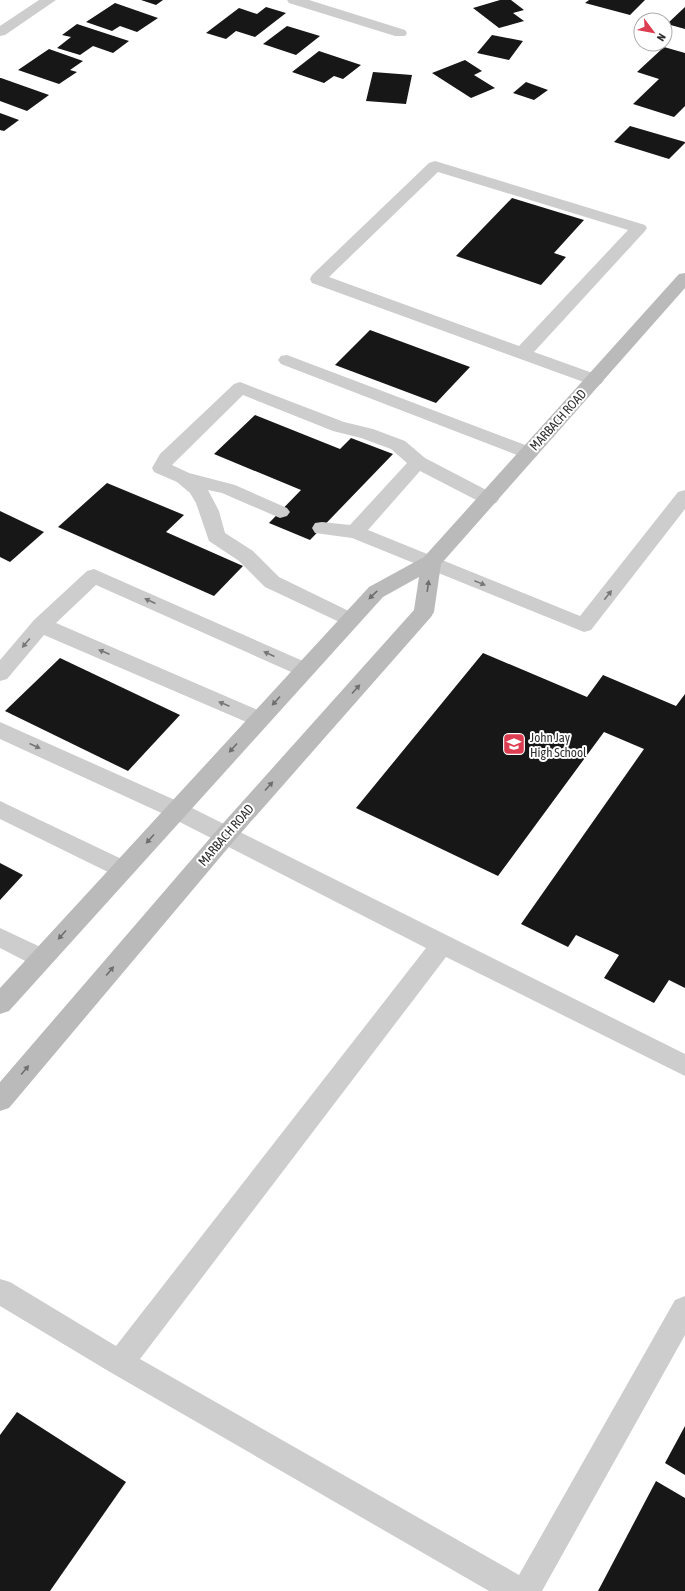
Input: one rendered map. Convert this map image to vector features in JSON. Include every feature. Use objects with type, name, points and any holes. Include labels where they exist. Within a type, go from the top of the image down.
[{"type":"main road","name":"MARBACH ROAD","points":[[0,1004],[376,592],[431,562],[489,499],[685,278]]},
{"type":"main road","name":"MARBACH ROAD","points":[[0,1100],[224,836],[424,612],[431,562]]},
{"type":"street","points":[[0,32],[49,0]]},
{"type":"street","points":[[294,0],[400,33]]},
{"type":"street","points":[[522,354],[639,228],[435,166],[318,279],[522,354],[595,380]]},
{"type":"street","points":[[287,360],[529,453]]},
{"type":"street","points":[[280,512],[228,489],[186,478],[161,468],[167,458],[240,388],[338,427],[366,433],[398,445],[418,462],[489,499]]},
{"type":"street","points":[[355,532],[418,462]]},
{"type":"street","points":[[186,478],[201,493],[209,509],[216,536],[246,556],[272,582],[350,620]]},
{"type":"street","points":[[322,528],[355,532],[584,625],[685,496]]},
{"type":"street","points":[[0,674],[41,625],[94,576],[305,670]]},
{"type":"street","points":[[41,625],[260,719]]},
{"type":"street","points":[[0,730],[176,810],[224,836],[685,1066]]},
{"type":"street","points":[[0,809],[122,869]]},
{"type":"street","points":[[0,937],[41,958]]},
{"type":"street","points":[[120,1363],[442,945]]},
{"type":"street","points":[[0,1291],[120,1363],[518,1591]]},
{"type":"street","points":[[526,1591],[685,1309]]},
{"type":"building","points":[[141,0],[163,0],[156,5]]},
{"type":"building","points":[[500,0],[511,0],[524,10],[513,13],[524,21],[499,28],[473,8]]},
{"type":"building","points":[[589,0],[645,0],[630,15],[585,3]]},
{"type":"building","points":[[115,3],[158,18],[137,32],[120,26],[112,31],[86,22]]},
{"type":"building","points":[[266,7],[286,13],[255,37],[236,31],[226,39],[206,33],[239,8],[257,14]]},
{"type":"building","points":[[685,7],[685,29],[673,26],[673,18]]},
{"type":"building","points":[[77,24],[129,41],[113,53],[93,46],[80,55],[57,48],[71,37],[62,35]]},
{"type":"building","points":[[287,26],[320,36],[296,55],[263,44]]},
{"type":"building","points":[[492,35],[523,41],[509,60],[477,53]]},
{"type":"building","points":[[49,49],[83,61],[70,70],[77,72],[59,84],[18,70]]},
{"type":"building","points":[[673,50],[685,53],[685,106],[674,117],[633,104],[659,79],[637,72],[659,52],[673,52]]},
{"type":"building","points":[[319,51],[361,65],[343,79],[334,76],[324,83],[292,72]]},
{"type":"building","points":[[465,60],[482,71],[474,75],[495,88],[471,98],[432,73]]},
{"type":"building","points":[[373,72],[412,75],[406,104],[366,101]]},
{"type":"building","points":[[0,78],[49,95],[27,111],[0,101]]},
{"type":"building","points":[[526,82],[548,90],[534,100],[513,93]]},
{"type":"building","points":[[0,113],[19,120],[4,131],[0,130]]},
{"type":"building","points":[[630,126],[685,143],[669,159],[614,142]]},
{"type":"building","points":[[512,198],[584,220],[554,253],[566,257],[541,285],[456,256]]},
{"type":"building","points":[[370,330],[470,367],[436,403],[335,365]]},
{"type":"building","points":[[255,415],[340,449],[351,438],[393,454],[310,540],[269,523],[301,490],[214,454]]},
{"type":"building","points":[[107,483],[184,515],[166,532],[243,566],[214,596],[58,527]]},
{"type":"building","points":[[0,511],[44,532],[10,562],[0,557]]},
{"type":"building","points":[[483,653],[587,697],[603,675],[676,706],[685,694],[685,988],[669,980],[654,1003],[604,978],[619,955],[576,935],[568,947],[521,924],[644,749],[604,732],[498,876],[356,808]]},
{"type":"building","points":[[60,658],[180,715],[128,771],[5,711]]},
{"type":"building","points":[[0,863],[23,875],[0,900]]},
{"type":"building","points":[[17,1412],[126,1482],[50,1591],[0,1591],[0,1435]]},
{"type":"building","points":[[685,1426],[685,1475],[665,1463]]},
{"type":"building","points":[[656,1481],[685,1498],[685,1591],[598,1591]]},
{"type":"place","name":"John Jay High School","points":[[514,744]]}]
